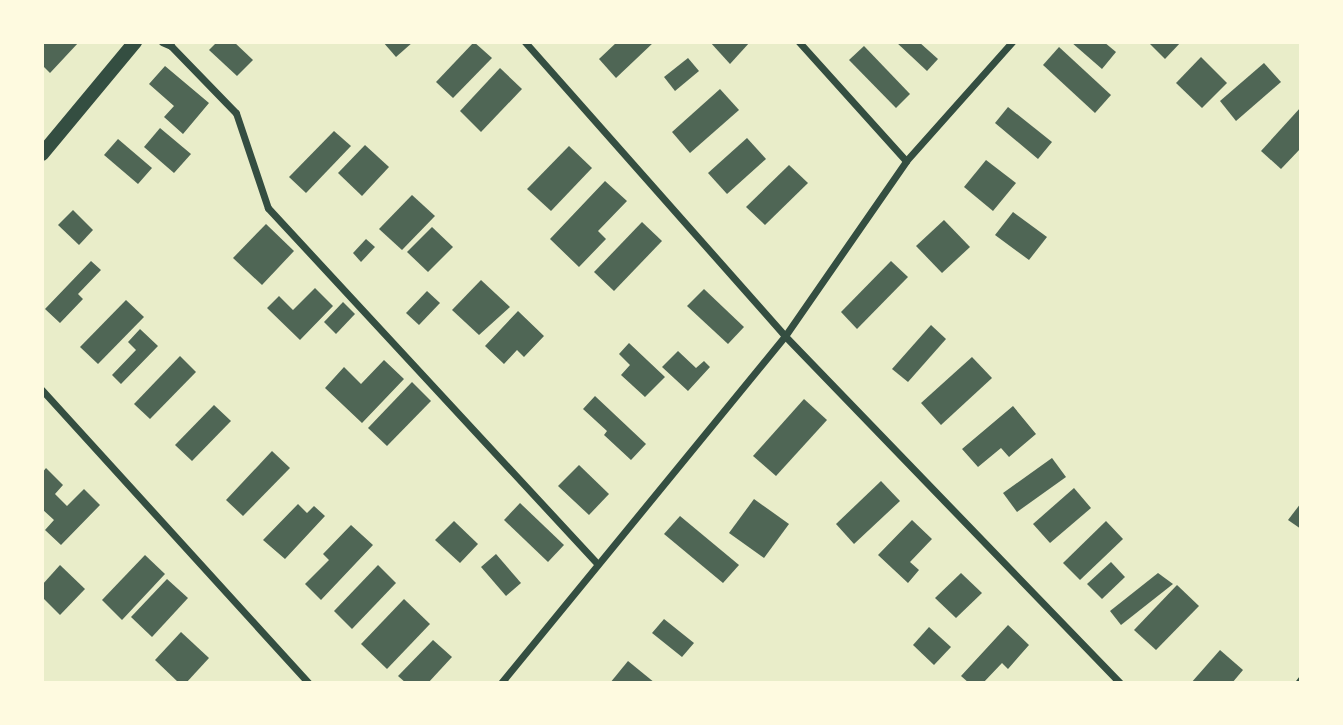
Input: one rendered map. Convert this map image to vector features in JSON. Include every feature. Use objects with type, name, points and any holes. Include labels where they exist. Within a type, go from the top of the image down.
[{"type":"main road","points":[[42,154],[135,42]]},
{"type":"street","points":[[162,42],[171,47],[236,113],[268,208],[598,564]]},
{"type":"street","points":[[525,42],[785,336],[1120,683]]},
{"type":"street","points":[[799,42],[906,161]]},
{"type":"street","points":[[501,683],[785,336],[906,161],[1012,42]]},
{"type":"street","points":[[42,390],[309,683]]},
{"type":"building","points":[[42,42],[79,42],[50,73],[42,65]]},
{"type":"building","points":[[217,42],[234,42],[253,60],[237,76],[209,50]]},
{"type":"building","points":[[383,42],[413,42],[396,57]]},
{"type":"building","points":[[474,42],[492,58],[453,98],[436,82]]},
{"type":"building","points":[[617,42],[654,42],[616,78],[599,59]]},
{"type":"building","points":[[710,42],[750,42],[730,64]]},
{"type":"building","points":[[896,42],[919,42],[938,59],[927,71]]},
{"type":"building","points":[[1071,42],[1104,42],[1116,52],[1102,69]]},
{"type":"building","points":[[1148,42],[1181,42],[1165,59]]},
{"type":"building","points":[[864,46],[910,94],[896,108],[849,60]]},
{"type":"building","points":[[1059,47],[1111,95],[1095,113],[1043,65]]},
{"type":"building","points":[[1201,57],[1227,83],[1202,108],[1176,83]]},
{"type":"building","points":[[688,58],[699,71],[675,91],[664,77]]},
{"type":"building","points":[[1264,63],[1281,82],[1236,121],[1220,101]]},
{"type":"building","points":[[165,66],[209,103],[183,134],[164,117],[174,106],[149,84]]},
{"type":"building","points":[[500,68],[522,89],[481,132],[460,111]]},
{"type":"building","points":[[720,89],[739,110],[690,153],[672,132]]},
{"type":"building","points":[[1008,107],[1052,142],[1038,159],[995,123]]},
{"type":"building","points":[[1301,107],[1301,148],[1281,169],[1261,151]]},
{"type":"building","points":[[160,128],[191,154],[174,173],[144,147]]},
{"type":"building","points":[[334,131],[351,146],[306,193],[289,177]]},
{"type":"building","points":[[747,138],[766,159],[727,194],[708,173]]},
{"type":"building","points":[[118,139],[152,168],[138,184],[104,155]]},
{"type":"building","points":[[365,145],[389,167],[362,196],[338,173]]},
{"type":"building","points":[[569,146],[592,168],[551,211],[527,189]]},
{"type":"building","points":[[986,160],[1016,183],[993,211],[964,187]]},
{"type":"building","points":[[789,165],[808,183],[765,225],[746,207]]},
{"type":"building","points":[[605,181],[627,201],[598,231],[606,239],[579,267],[550,239]]},
{"type":"building","points":[[412,195],[435,216],[402,250],[379,229]]},
{"type":"building","points":[[73,210],[93,230],[79,245],[58,225]]},
{"type":"building","points":[[1013,212],[1047,237],[1029,260],[995,235]]},
{"type":"building","points":[[944,220],[970,247],[942,273],[916,246]]},
{"type":"building","points":[[642,222],[662,241],[614,291],[594,272]]},
{"type":"building","points":[[266,224],[294,251],[262,285],[233,258]]},
{"type":"building","points":[[432,227],[453,247],[428,272],[407,252]]},
{"type":"building","points":[[366,239],[375,247],[361,262],[353,253]]},
{"type":"building","points":[[91,261],[101,270],[78,294],[83,299],[60,323],[45,309]]},
{"type":"building","points":[[891,261],[908,277],[857,329],[841,312]]},
{"type":"building","points":[[481,280],[510,307],[479,335],[452,310]]},
{"type":"building","points":[[315,288],[333,306],[300,340],[267,308],[279,296],[293,310]]},
{"type":"building","points":[[704,289],[744,327],[728,344],[687,306]]},
{"type":"building","points":[[427,291],[440,303],[419,325],[406,313]]},
{"type":"building","points":[[126,300],[144,317],[98,364],[80,347]]},
{"type":"building","points":[[343,302],[355,314],[336,334],[324,322]]},
{"type":"building","points":[[518,311],[544,336],[524,357],[517,350],[504,364],[485,346]]},
{"type":"building","points":[[931,325],[946,339],[908,382],[892,369]]},
{"type":"building","points":[[140,329],[158,346],[121,384],[112,375],[136,350],[128,342]]},
{"type":"building","points":[[629,343],[665,377],[645,397],[621,375],[630,365],[619,354]]},
{"type":"building","points":[[678,351],[696,368],[704,361],[710,367],[688,391],[662,367]]},
{"type":"building","points":[[180,356],[196,372],[150,419],[134,404]]},
{"type":"building","points":[[972,357],[992,378],[941,425],[921,403]]},
{"type":"building","points":[[384,360],[404,379],[362,423],[325,388],[344,367],[361,384]]},
{"type":"building","points":[[412,382],[431,401],[387,446],[368,428]]},
{"type":"building","points":[[595,396],[646,444],[631,460],[604,435],[607,431],[583,409]]},
{"type":"building","points":[[804,399],[827,420],[776,476],[753,456]]},
{"type":"building","points":[[214,405],[231,421],[192,461],[175,445]]},
{"type":"building","points":[[1013,406],[1036,434],[1009,457],[1001,448],[978,467],[962,449]]},
{"type":"building","points":[[272,451],[290,468],[243,516],[226,500]]},
{"type":"building","points":[[1052,458],[1066,477],[1017,512],[1003,493]]},
{"type":"building","points":[[579,465],[609,494],[589,515],[558,486]]},
{"type":"building","points":[[46,468],[63,485],[55,494],[67,506],[84,489],[100,505],[61,545],[45,530],[54,520],[42,509],[42,473]]},
{"type":"building","points":[[881,481],[900,501],[854,544],[836,524]]},
{"type":"building","points":[[1074,488],[1091,508],[1050,543],[1033,524]]},
{"type":"building","points":[[754,499],[789,524],[764,558],[729,533]]},
{"type":"building","points":[[520,503],[564,545],[548,562],[504,520]]},
{"type":"building","points":[[1301,503],[1301,529],[1288,520]]},
{"type":"building","points":[[298,504],[307,513],[314,506],[325,516],[285,559],[263,540]]},
{"type":"building","points":[[680,516],[739,565],[723,583],[664,534]]},
{"type":"building","points":[[912,520],[932,539],[910,562],[919,570],[908,583],[878,555]]},
{"type":"building","points":[[454,521],[478,544],[460,563],[435,540]]},
{"type":"building","points":[[1106,521],[1123,539],[1080,580],[1063,563]]},
{"type":"building","points":[[351,525],[373,545],[321,600],[305,584],[329,560],[323,554]]},
{"type":"building","points":[[496,554],[521,583],[506,596],[481,567]]},
{"type":"building","points":[[145,555],[165,574],[122,620],[102,600]]},
{"type":"building","points":[[1111,562],[1125,577],[1102,599],[1087,584]]},
{"type":"building","points":[[60,565],[85,589],[60,615],[42,597],[42,585]]},
{"type":"building","points":[[378,565],[396,583],[352,629],[334,611]]},
{"type":"building","points":[[961,573],[982,593],[956,618],[935,598]]},
{"type":"building","points":[[1158,573],[1173,584],[1121,625],[1110,611]]},
{"type":"building","points":[[167,579],[188,598],[152,637],[131,617]]},
{"type":"building","points":[[1177,585],[1199,606],[1156,650],[1134,630]]},
{"type":"building","points":[[404,599],[430,624],[387,669],[361,644]]},
{"type":"building","points":[[664,619],[694,643],[682,657],[652,633]]},
{"type":"building","points":[[1008,625],[1029,645],[1008,669],[1002,663],[983,683],[969,683],[961,676]]},
{"type":"building","points":[[929,627],[951,647],[934,665],[913,645]]},
{"type":"building","points":[[181,632],[209,658],[186,683],[179,683],[155,660]]},
{"type":"building","points":[[433,640],[452,657],[428,683],[406,683],[398,676]]},
{"type":"building","points":[[1220,650],[1243,670],[1232,683],[1191,683]]},
{"type":"building","points":[[628,661],[655,683],[610,683]]}]
